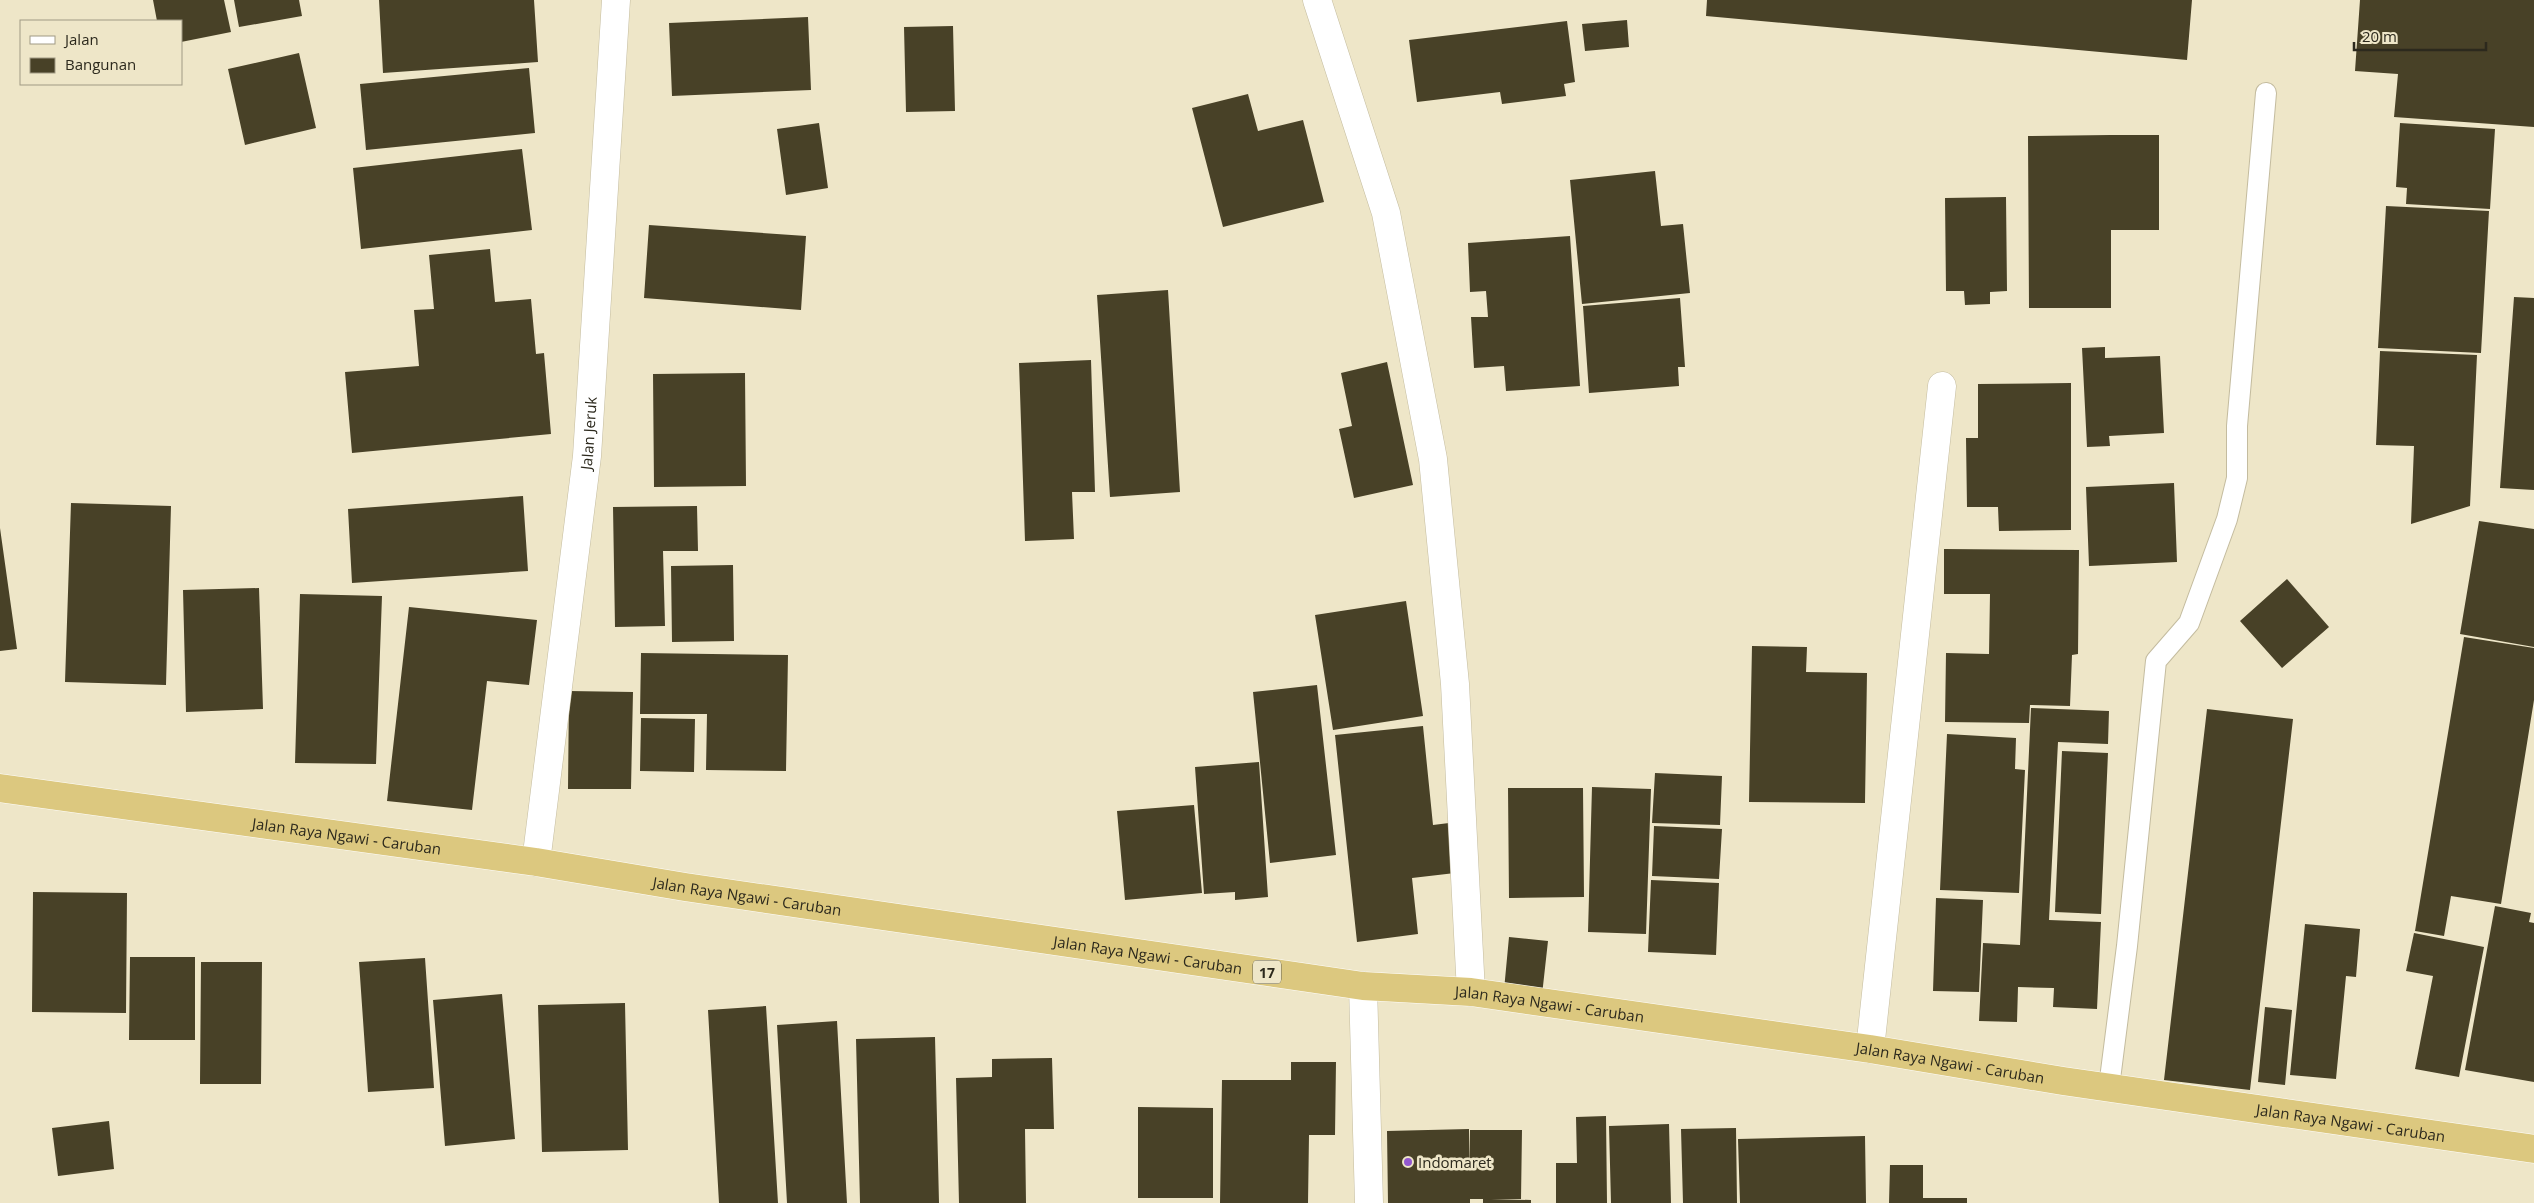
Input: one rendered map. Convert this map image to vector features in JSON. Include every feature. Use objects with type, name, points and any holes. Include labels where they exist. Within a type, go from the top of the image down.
[{"type":"highway","name":"Jalan Raya Ngawi - Caruban","points":[[0,788],[536,862],[685,887],[1364,986],[1471,992],[1870,1049],[2063,1081],[2109,1086],[2534,1149]]},
{"type":"street","name":"Jalan Jeruk","points":[[536,862],[587,456],[616,0]]},
{"type":"street","points":[[1317,0],[1386,213],[1433,459],[1455,684],[1471,992]]},
{"type":"street","points":[[1870,1049],[1942,386]]},
{"type":"street","points":[[1364,986],[1369,1203]]},
{"type":"lane","points":[[2109,1086],[2127,946],[2156,661],[2189,623],[2228,519],[2237,478],[2237,426],[2266,93]]},
{"type":"building","points":[[153,0],[224,0],[231,32],[182,42],[182,20],[157,20]]},
{"type":"building","points":[[234,0],[299,0],[302,16],[239,27]]},
{"type":"building","points":[[379,0],[534,0],[538,62],[383,73]]},
{"type":"building","points":[[1707,0],[2192,0],[2187,60],[1706,16]]},
{"type":"building","points":[[2360,0],[2534,0],[2534,127],[2394,117],[2398,74],[2355,71]]},
{"type":"building","points":[[808,17],[811,90],[672,96],[669,23]]},
{"type":"building","points":[[1627,20],[1629,47],[1585,51],[1582,24]]},
{"type":"building","points":[[1567,21],[1575,82],[1564,84],[1566,96],[1502,104],[1500,92],[1417,102],[1409,40]]},
{"type":"building","points":[[953,26],[955,111],[906,112],[904,27]]},
{"type":"building","points":[[299,53],[316,128],[245,145],[228,69]]},
{"type":"building","points":[[529,68],[535,133],[366,150],[360,84]]},
{"type":"building","points":[[1248,94],[1258,131],[1303,120],[1324,202],[1223,227],[1192,108]]},
{"type":"building","points":[[819,123],[828,188],[786,195],[777,129]]},
{"type":"building","points":[[2400,123],[2495,129],[2490,209],[2406,204],[2407,188],[2396,187]]},
{"type":"building","points":[[2159,135],[2159,230],[2111,230],[2111,308],[2029,308],[2028,136]]},
{"type":"building","points":[[522,149],[532,230],[361,249],[353,168]]},
{"type":"building","points":[[1655,171],[1661,226],[1683,224],[1690,293],[1582,304],[1570,180]]},
{"type":"building","points":[[2006,197],[2007,291],[1990,292],[1990,304],[1965,305],[1964,291],[1946,291],[1945,198]]},
{"type":"building","points":[[2386,206],[2489,211],[2481,353],[2378,348]]},
{"type":"building","points":[[649,225],[806,236],[801,310],[644,298]]},
{"type":"building","points":[[1570,236],[1580,386],[1506,391],[1504,366],[1474,368],[1471,317],[1488,317],[1486,291],[1470,292],[1468,243]]},
{"type":"building","points":[[490,249],[495,302],[531,299],[536,354],[544,353],[551,434],[352,453],[345,372],[419,366],[414,310],[434,309],[429,255]]},
{"type":"building","points":[[1168,290],[1180,492],[1110,497],[1097,295]]},
{"type":"building","points":[[2514,297],[2534,298],[2534,490],[2500,488]]},
{"type":"building","points":[[1680,298],[1685,367],[1678,367],[1679,386],[1589,393],[1583,306]]},
{"type":"building","points":[[2105,347],[2105,358],[2160,356],[2164,433],[2109,436],[2110,446],[2087,447],[2082,348]]},
{"type":"building","points":[[2380,351],[2477,355],[2470,506],[2411,524],[2414,446],[2376,445]]},
{"type":"building","points":[[1091,360],[1095,492],[1072,492],[1074,539],[1025,541],[1019,363]]},
{"type":"building","points":[[1387,362],[1413,485],[1354,498],[1339,429],[1352,426],[1341,373]]},
{"type":"building","points":[[745,373],[746,486],[654,487],[653,374]]},
{"type":"building","points":[[2071,383],[2071,530],[1999,531],[1998,507],[1967,507],[1966,438],[1978,438],[1978,384]]},
{"type":"building","points":[[2174,483],[2177,562],[2089,566],[2086,487]]},
{"type":"building","points":[[523,496],[528,571],[352,583],[348,509]]},
{"type":"building","points":[[71,503],[171,506],[166,685],[65,682]]},
{"type":"building","points":[[697,506],[698,551],[663,551],[665,626],[615,627],[613,507]]},
{"type":"building","points":[[2479,521],[2534,529],[2534,647],[2460,634]]},
{"type":"building","points":[[0,528],[17,649],[0,651]]},
{"type":"building","points":[[1944,549],[2079,550],[2078,654],[2072,655],[2070,706],[2030,705],[2029,723],[1945,722],[1946,653],[1989,654],[1990,594],[1944,594]]},
{"type":"building","points":[[733,565],[734,641],[672,642],[671,566]]},
{"type":"building","points":[[2287,579],[2329,627],[2282,668],[2240,621]]},
{"type":"building","points":[[259,588],[263,709],[186,712],[183,590]]},
{"type":"building","points":[[300,594],[382,596],[376,764],[295,763]]},
{"type":"building","points":[[1406,601],[1423,716],[1333,730],[1315,615]]},
{"type":"building","points":[[409,607],[537,620],[529,685],[487,681],[472,810],[387,801]]},
{"type":"building","points":[[2464,637],[2534,648],[2534,700],[2501,904],[2451,896],[2444,936],[2415,931]]},
{"type":"building","points":[[1752,646],[1807,647],[1806,672],[1867,673],[1865,803],[1749,802]]},
{"type":"building","points":[[641,653],[788,655],[786,771],[706,770],[707,714],[640,714]]},
{"type":"building","points":[[1317,685],[1336,855],[1270,863],[1253,692]]},
{"type":"building","points":[[569,691],[633,692],[631,789],[568,789]]},
{"type":"building","points":[[2031,708],[2109,711],[2108,744],[2058,742],[2049,920],[2101,922],[2097,1009],[2053,1007],[2054,988],[2018,987],[2017,1022],[1979,1021],[1983,943],[2020,945]]},
{"type":"building","points":[[2207,709],[2293,719],[2250,1090],[2164,1080]]},
{"type":"building","points":[[641,718],[695,719],[694,772],[640,771]]},
{"type":"building","points":[[1423,726],[1433,825],[1449,823],[1455,873],[1412,878],[1418,934],[1357,942],[1335,735]]},
{"type":"building","points":[[1947,734],[2016,738],[2015,769],[2025,770],[2019,893],[1940,890]]},
{"type":"building","points":[[2062,751],[2108,753],[2101,914],[2055,912]]},
{"type":"building","points":[[1259,762],[1268,897],[1235,900],[1235,892],[1204,894],[1195,767]]},
{"type":"building","points":[[1655,773],[1722,776],[1720,825],[1652,823]]},
{"type":"building","points":[[1592,787],[1651,789],[1646,934],[1588,932]]},
{"type":"building","points":[[1508,788],[1583,788],[1584,897],[1509,898]]},
{"type":"building","points":[[1194,805],[1202,893],[1125,900],[1117,811]]},
{"type":"building","points":[[1654,826],[1722,829],[1719,879],[1652,876]]},
{"type":"building","points":[[1651,880],[1719,883],[1716,955],[1648,952]]},
{"type":"building","points":[[33,892],[127,893],[126,1013],[32,1012]]},
{"type":"building","points":[[1936,898],[1983,900],[1979,992],[1933,991]]},
{"type":"building","points":[[2495,906],[2531,913],[2529,922],[2534,923],[2534,1082],[2465,1070]]},
{"type":"building","points":[[2305,924],[2360,929],[2356,977],[2346,976],[2336,1079],[2290,1075]]},
{"type":"building","points":[[2414,933],[2484,947],[2459,1077],[2415,1069],[2433,976],[2406,971]]},
{"type":"building","points":[[1509,937],[1548,941],[1542,995],[1504,990]]},
{"type":"building","points":[[130,957],[195,957],[195,1040],[129,1040]]},
{"type":"building","points":[[425,958],[434,1088],[368,1092],[359,962]]},
{"type":"building","points":[[201,962],[262,962],[261,1084],[200,1084]]},
{"type":"building","points":[[502,994],[515,1139],[445,1146],[433,1000]]},
{"type":"building","points":[[625,1003],[628,1150],[542,1152],[538,1005]]},
{"type":"building","points":[[766,1006],[778,1203],[719,1203],[708,1010]]},
{"type":"building","points":[[2265,1007],[2292,1010],[2285,1085],[2258,1082]]},
{"type":"building","points":[[837,1021],[847,1203],[787,1203],[777,1025]]},
{"type":"building","points":[[935,1037],[939,1203],[860,1203],[856,1039]]},
{"type":"building","points":[[1052,1058],[1054,1129],[1025,1129],[1026,1203],[959,1203],[956,1078],[992,1077],[992,1059]]},
{"type":"building","points":[[1291,1062],[1336,1062],[1335,1135],[1309,1135],[1308,1203],[1220,1203],[1222,1080],[1291,1080]]},
{"type":"building","points":[[1138,1107],[1213,1108],[1213,1198],[1138,1198]]},
{"type":"building","points":[[1606,1116],[1607,1203],[1556,1203],[1556,1163],[1577,1163],[1576,1117]]},
{"type":"building","points":[[109,1121],[114,1169],[58,1176],[52,1128]]},
{"type":"building","points":[[1669,1124],[1671,1203],[1611,1203],[1609,1126]]},
{"type":"building","points":[[1736,1128],[1737,1203],[1683,1203],[1681,1129]]},
{"type":"building","points":[[1469,1129],[1469,1172],[1470,1130],[1522,1130],[1521,1199],[1491,1199],[1531,1200],[1531,1203],[1483,1203],[1483,1199],[1470,1199],[1470,1203],[1388,1203],[1387,1131]]},
{"type":"building","points":[[1865,1136],[1866,1203],[1740,1203],[1738,1139]]},
{"type":"building","points":[[1890,1165],[1923,1165],[1923,1198],[1967,1198],[1967,1203],[1889,1203]]},
{"type":"place","name":"Indomaret","points":[[1408,1162]]}]
